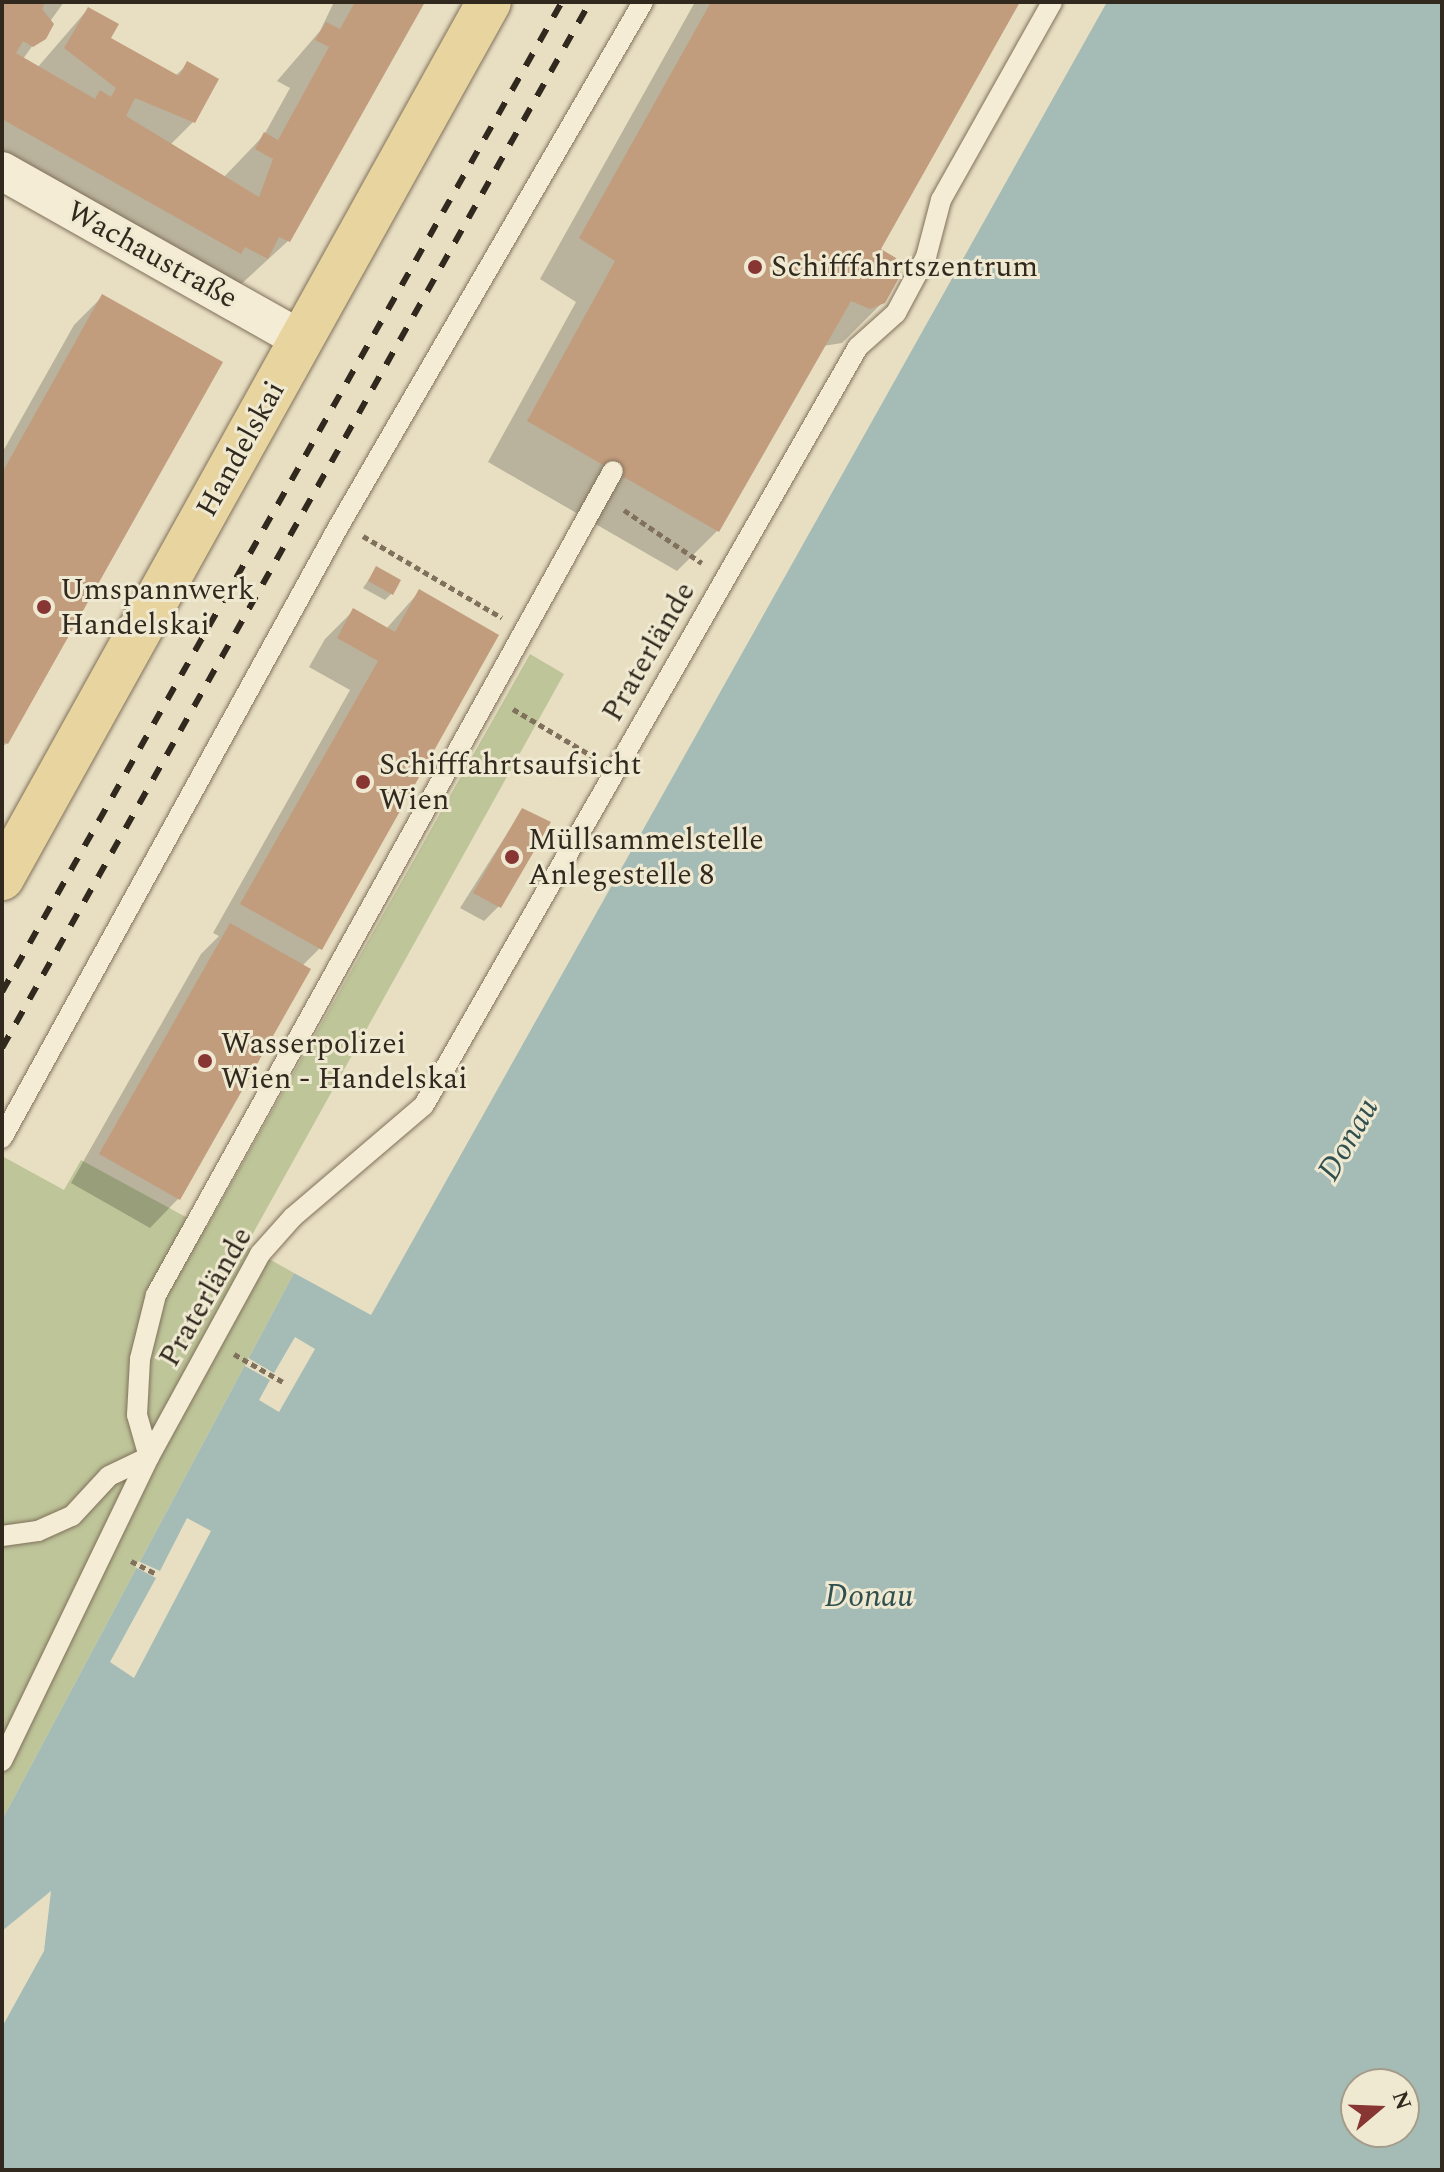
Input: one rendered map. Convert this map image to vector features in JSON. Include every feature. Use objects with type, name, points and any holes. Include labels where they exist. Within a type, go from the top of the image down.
[{"type":"main road","name":"Handelskai","points":[[2,878],[488,8]]},
{"type":"street","name":"Wachaustraße","points":[[2,171],[302,340]]},
{"type":"lane","points":[[2,1137],[340,524],[643,2]]},
{"type":"lane","name":"Praterlände","points":[[2,1761],[149,1457],[260,1254],[293,1217],[424,1105],[858,347],[896,313],[926,257],[941,200],[1052,2]]},
{"type":"lane","points":[[2,1536],[38,1531],[72,1516],[109,1476],[149,1457],[138,1387],[156,1295],[613,471]]},
{"type":"path","points":[[600,494],[725,579]]},
{"type":"path","points":[[340,524],[524,631]]},
{"type":"path","points":[[488,694],[616,770]]},
{"type":"path","points":[[212,1342],[283,1382]]},
{"type":"green space","points":[[530,654],[564,674],[246,1246],[294,1273],[2,1820],[2,1156],[64,1190],[81,1160],[206,1228]]},
{"type":"water","name":"Donau","points":[[1107,2],[1442,2],[1442,2170],[2,2170],[2,1820],[294,1273],[371,1315]]},
{"type":"pier","points":[[295,1337],[315,1349],[279,1412],[259,1400],[270,1380],[245,1366],[248,1358],[274,1373]]},
{"type":"pier","points":[[187,1518],[211,1531],[134,1678],[110,1662],[156,1578],[135,1567],[138,1561],[160,1571]]},
{"type":"pier","points":[[51,1891],[44,1951],[2,2027],[2,1931]]},
{"type":"building","points":[[2,2],[45,2],[42,9],[54,24],[46,39],[33,47],[23,41],[16,53],[95,99],[100,90],[111,97],[116,88],[64,48],[88,7],[119,24],[111,38],[179,76],[187,61],[219,79],[195,123],[135,98],[126,116],[259,197],[273,159],[255,149],[264,132],[278,140],[329,47],[315,40],[326,22],[340,29],[355,2],[425,2],[290,242],[279,237],[268,259],[245,247],[241,254],[2,119]]},
{"type":"building","name":"Schifffahrtszentrum","points":[[711,2],[1020,2],[881,249],[896,258],[901,274],[885,303],[870,309],[851,301],[719,532],[527,421],[615,261],[579,238]]},
{"type":"building","name":"Umspannwerk Handelskai","points":[[102,294],[223,362],[8,744],[2,741],[2,473]]},
{"type":"building","points":[[376,566],[401,580],[393,595],[368,581]]},
{"type":"building","name":"Schifffahrtsaufsicht Wien","points":[[419,589],[499,635],[322,950],[240,904],[378,661],[337,638],[353,608],[395,632]]},
{"type":"building","name":"Müllsammelstelle Anlegestelle 8","points":[[522,808],[551,822],[501,908],[473,893]]},
{"type":"building","name":"Wasserpolizei Wien - Handelskai","points":[[230,923],[311,969],[180,1200],[99,1154]]},
{"type":"railway","points":[[2,992],[562,2]]},
{"type":"railway","points":[[2,1048],[590,2]]},
{"type":"place","name":"Schifffahrtszentrum","points":[[755,267]]},
{"type":"place","name":"Umspannwerk Handelskai","points":[[44,607]]},
{"type":"place","name":"Schifffahrtsaufsicht Wien","points":[[363,782]]},
{"type":"place","name":"Müllsammelstelle Anlegestelle 8","points":[[512,857]]},
{"type":"place","name":"Wasserpolizei Wien - Handelskai","points":[[205,1061]]}]
